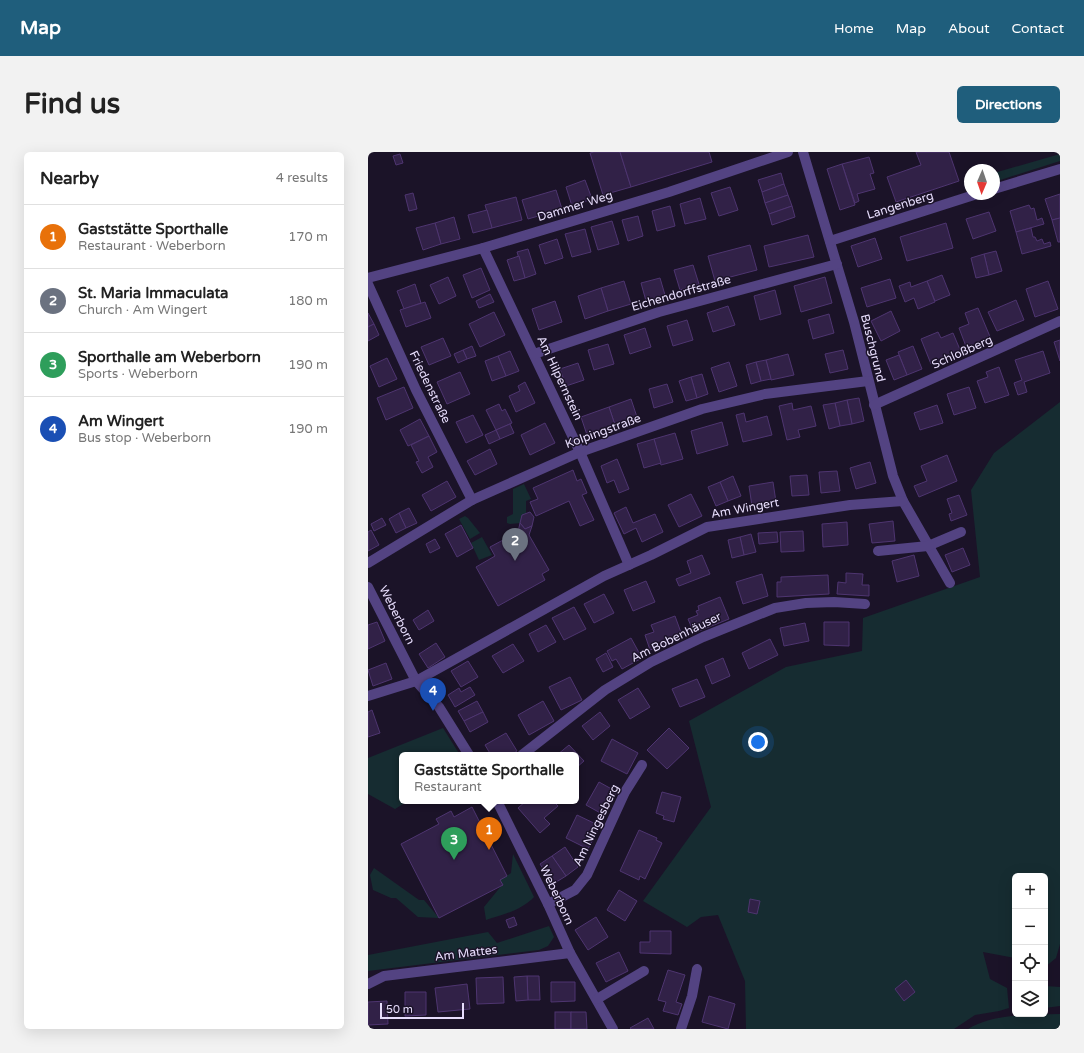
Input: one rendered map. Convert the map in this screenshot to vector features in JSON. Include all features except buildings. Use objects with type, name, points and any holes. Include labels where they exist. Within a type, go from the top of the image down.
[{"type":"street","name":"Dammer Weg","points":[[368,278],[483,248],[669,192],[788,152]]},
{"type":"street","name":"Buschgrund","points":[[803,152],[837,264],[885,450],[903,501],[950,583]]},
{"type":"street","points":[[1000,187],[1060,169]]},
{"type":"street","name":"Langenberg","points":[[830,241],[964,198]]},
{"type":"street","name":"Am Hilpernstein","points":[[483,248],[580,452],[629,565]]},
{"type":"street","name":"Eichendorffstraße","points":[[534,354],[658,312],[837,264]]},
{"type":"street","name":"Friedenstraße","points":[[368,284],[416,390],[472,500]]},
{"type":"street","name":"Schloßberg","points":[[874,405],[1060,321]]},
{"type":"street","name":"Kolpingstraße","points":[[368,563],[472,500],[580,452],[702,409],[765,394],[868,381]]},
{"type":"street","name":"Am Wingert","points":[[368,696],[416,681],[604,576],[707,527],[850,505],[903,501]]},
{"type":"street","points":[[878,551],[928,546],[961,532]]},
{"type":"street","name":"Weberborn","points":[[368,587],[416,681],[439,707],[467,752]]},
{"type":"street","name":"Am Bobenhäuser","points":[[526,752],[605,690],[651,662],[703,637],[775,608],[806,603],[834,602],[865,604]]},
{"type":"street","name":"Am Ningesberg","points":[[548,904],[575,890],[587,874],[625,792],[642,765]]},
{"type":"street","name":"Weberborn","points":[[498,804],[548,904],[570,953],[613,1029]]},
{"type":"street","name":"Am Mattes","points":[[368,984],[384,976],[570,953]]},
{"type":"street","points":[[681,1029],[692,996],[697,968]]},
{"type":"street","points":[[597,999],[644,971]]},
{"type":"green space","points":[[1060,154],[1060,161],[1000,180],[1000,171]]},
{"type":"green space","points":[[1060,402],[1060,944],[1056,958],[1048,965],[1048,873],[1012,873],[1012,957],[983,952],[990,979],[1007,988],[1009,1008],[975,1015],[954,1029],[746,1029],[745,981],[718,915],[701,917],[687,927],[643,901],[711,807],[689,721],[786,667],[862,651],[863,618],[980,577],[971,490],[994,453]]},
{"type":"green space","points":[[524,484],[531,499],[526,501],[526,513],[522,515],[520,523],[507,523],[507,517],[513,514],[513,489]]},
{"type":"green space","points":[[465,516],[480,533],[470,539],[459,519]]},
{"type":"green space","points":[[482,537],[492,555],[479,560],[471,543]]},
{"type":"green space","points":[[443,728],[458,752],[399,752],[399,804],[403,804],[395,809],[368,794],[368,758]]},
{"type":"green space","points":[[513,854],[534,897],[518,909],[486,920],[484,907],[502,885],[500,880],[511,873]]},
{"type":"green space","points":[[374,868],[419,900],[424,900],[439,918],[418,917],[396,898],[391,898],[373,890],[370,875]]},
{"type":"green space","points":[[549,926],[554,937],[548,946],[539,950],[368,971],[368,955],[488,932],[497,943]]},
{"type":"green space","points":[[1048,986],[1060,987],[1060,1006],[1048,1008]]},
{"type":"green space","points":[[1048,1014],[1060,1014],[1060,1029],[968,1029],[989,1020],[1001,1017],[1048,1017]]},
{"type":"place","name":"St. Maria Immaculata","points":[[515,561]]},
{"type":"place","name":"Am Wingert","points":[[433,711]]},
{"type":"place","name":"Gaststätte Sporthalle","points":[[489,850]]},
{"type":"place","name":"Sporthalle am Weberborn","points":[[454,860]]}]
